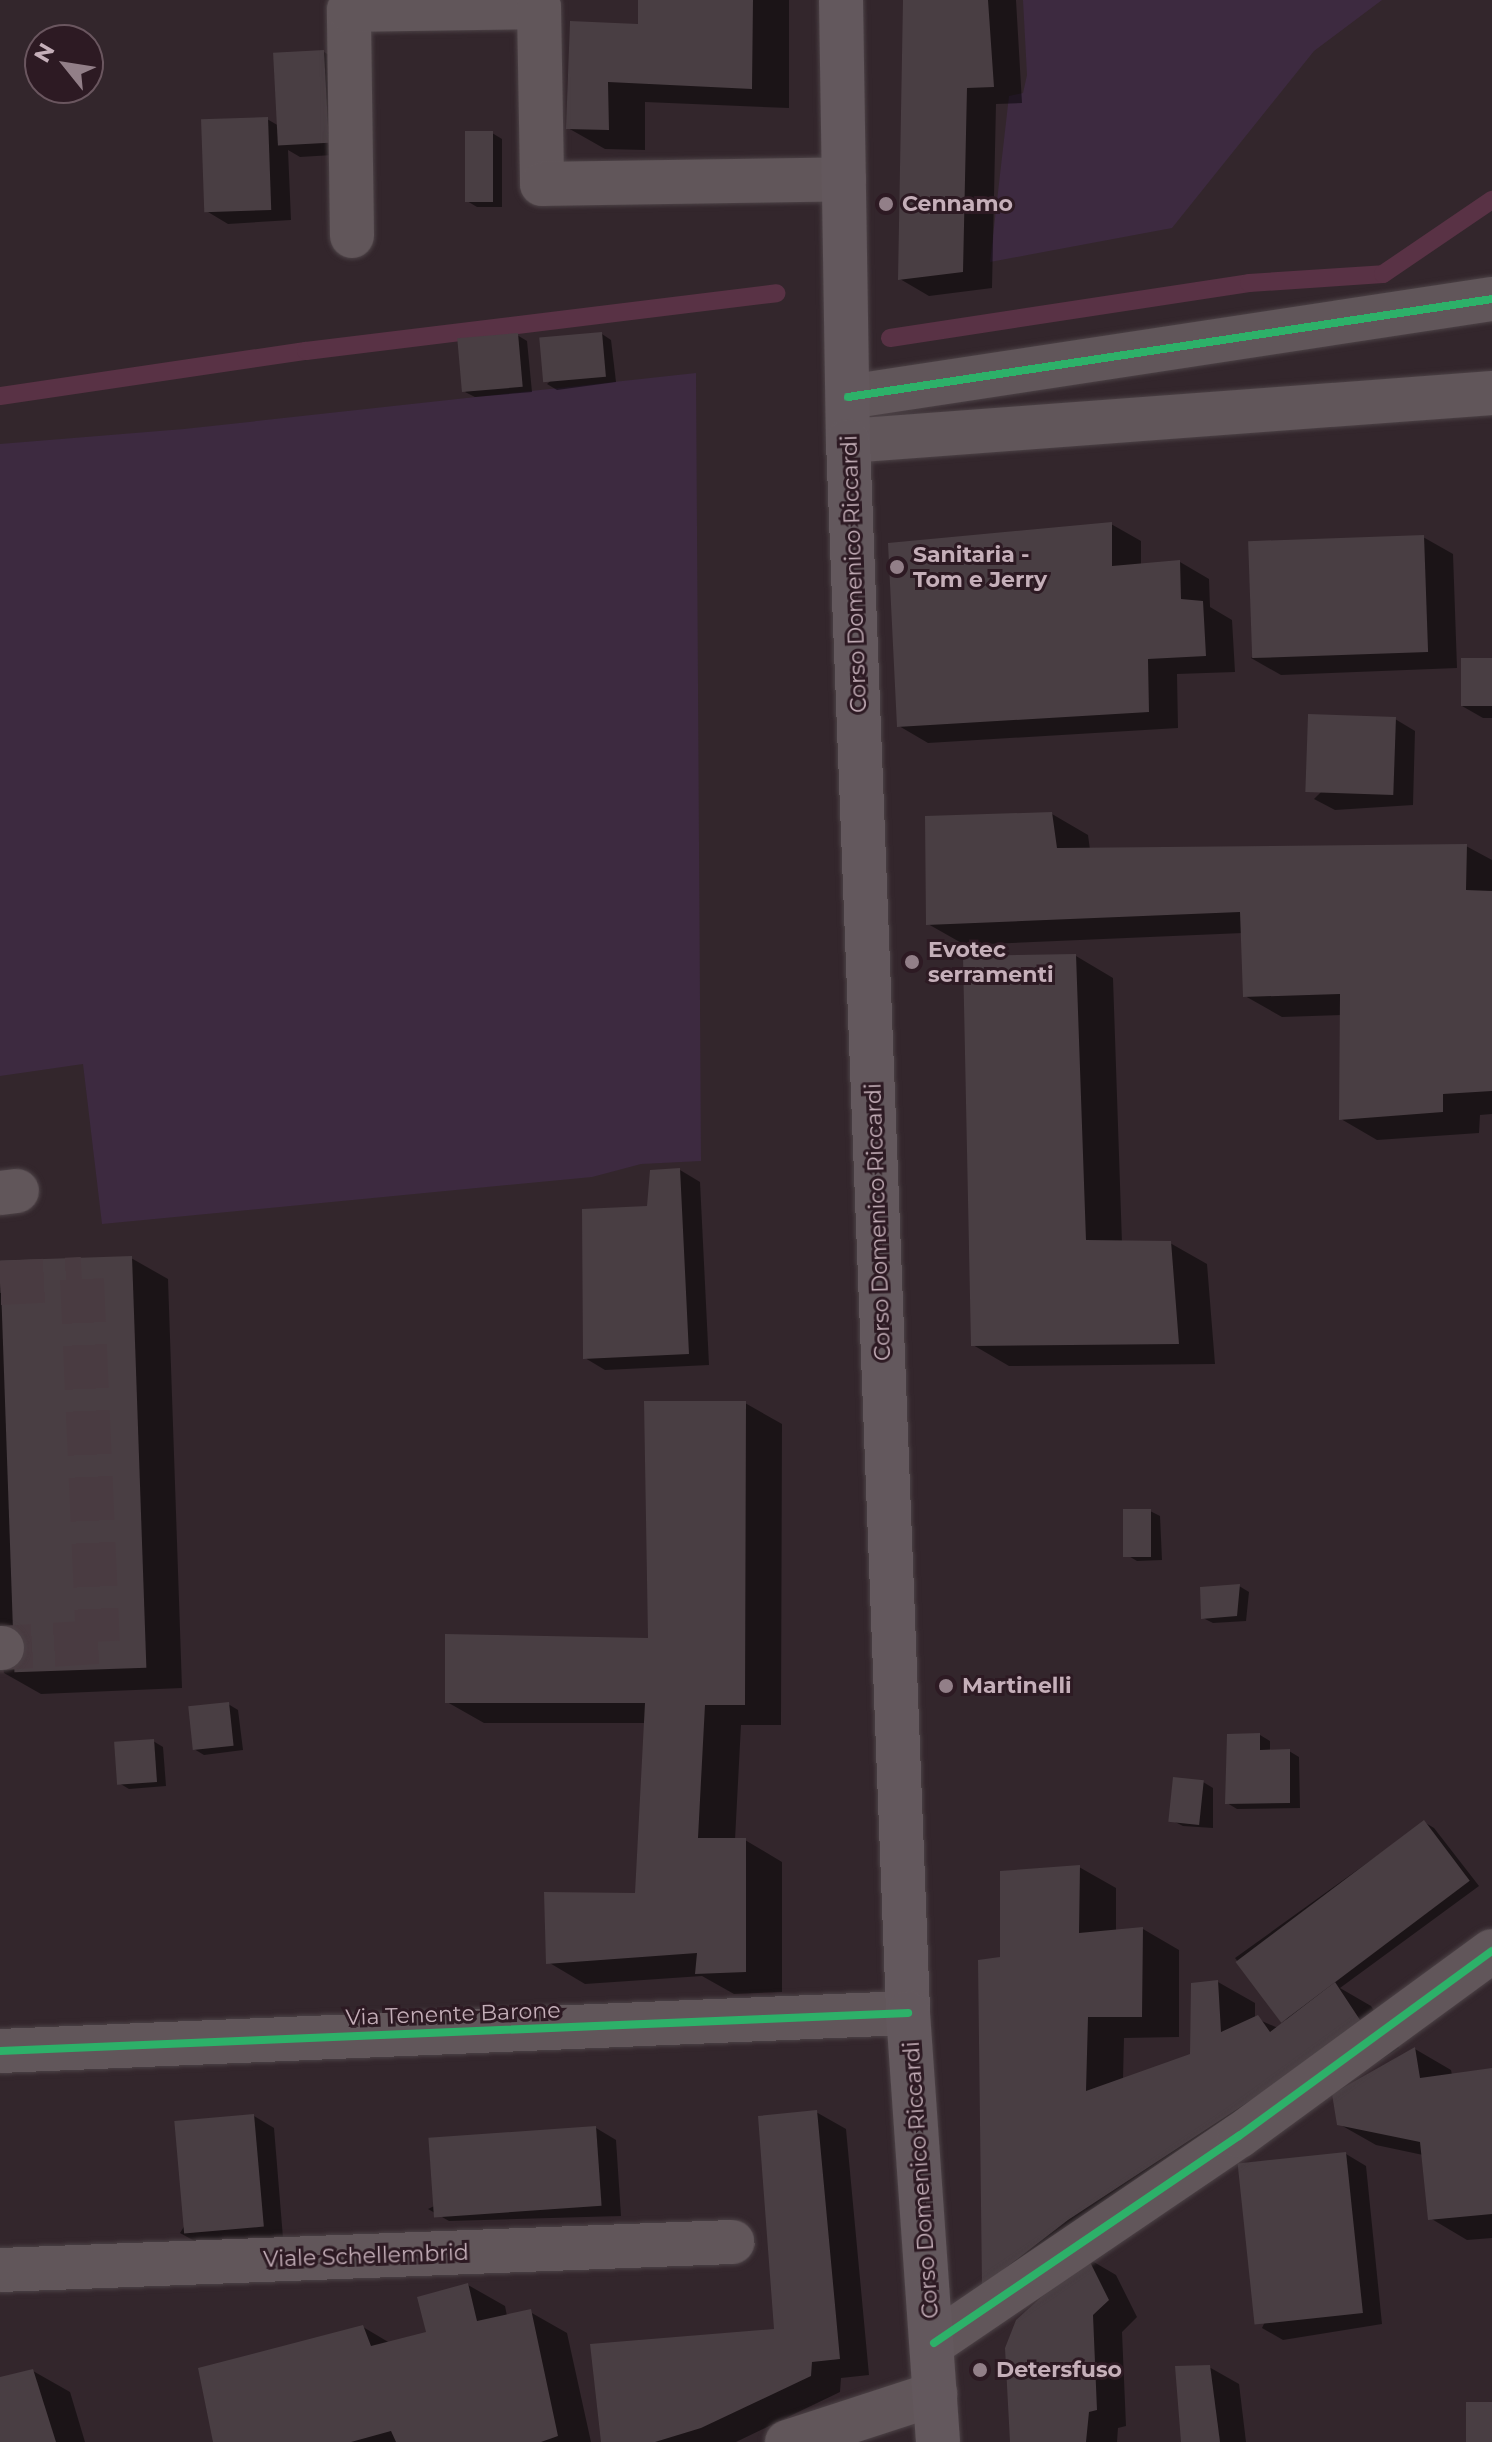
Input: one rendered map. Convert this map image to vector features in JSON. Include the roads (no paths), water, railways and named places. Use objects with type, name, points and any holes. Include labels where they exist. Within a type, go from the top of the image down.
[{"type":"main road","name":"Corso Domenico Riccardi","points":[[841,0],[848,441],[908,2013],[934,2343],[938,2442]]},
{"type":"street","points":[[352,236],[349,10],[539,7],[542,184],[844,179]]},
{"type":"street","points":[[848,397],[1492,299]]},
{"type":"street","points":[[848,441],[1492,393]]},
{"type":"street","points":[[934,2343],[1239,2136],[1492,1951]]},
{"type":"street","name":"Via Tenente Barone","points":[[0,2051],[908,2013]]},
{"type":"street","name":"Viale Schellembrid","points":[[0,2270],[732,2242]]},
{"type":"street","points":[[787,2442],[935,2394]]},
{"type":"waterway","points":[[890,338],[1249,283],[1383,274],[1492,200]]},
{"type":"waterway","points":[[0,396],[306,351],[776,293]]},
{"type":"tunnel","points":[[0,1283],[82,1279],[98,1642],[2,1648]]},
{"type":"place","name":"Cennamo","points":[[886,204]]},
{"type":"place","name":"Sanitaria - Tom e Jerry","points":[[897,567]]},
{"type":"place","name":"Evotec serramenti","points":[[912,962]]},
{"type":"place","name":"Martinelli","points":[[946,1686]]},
{"type":"place","name":"Detersfuso","points":[[980,2370]]}]
